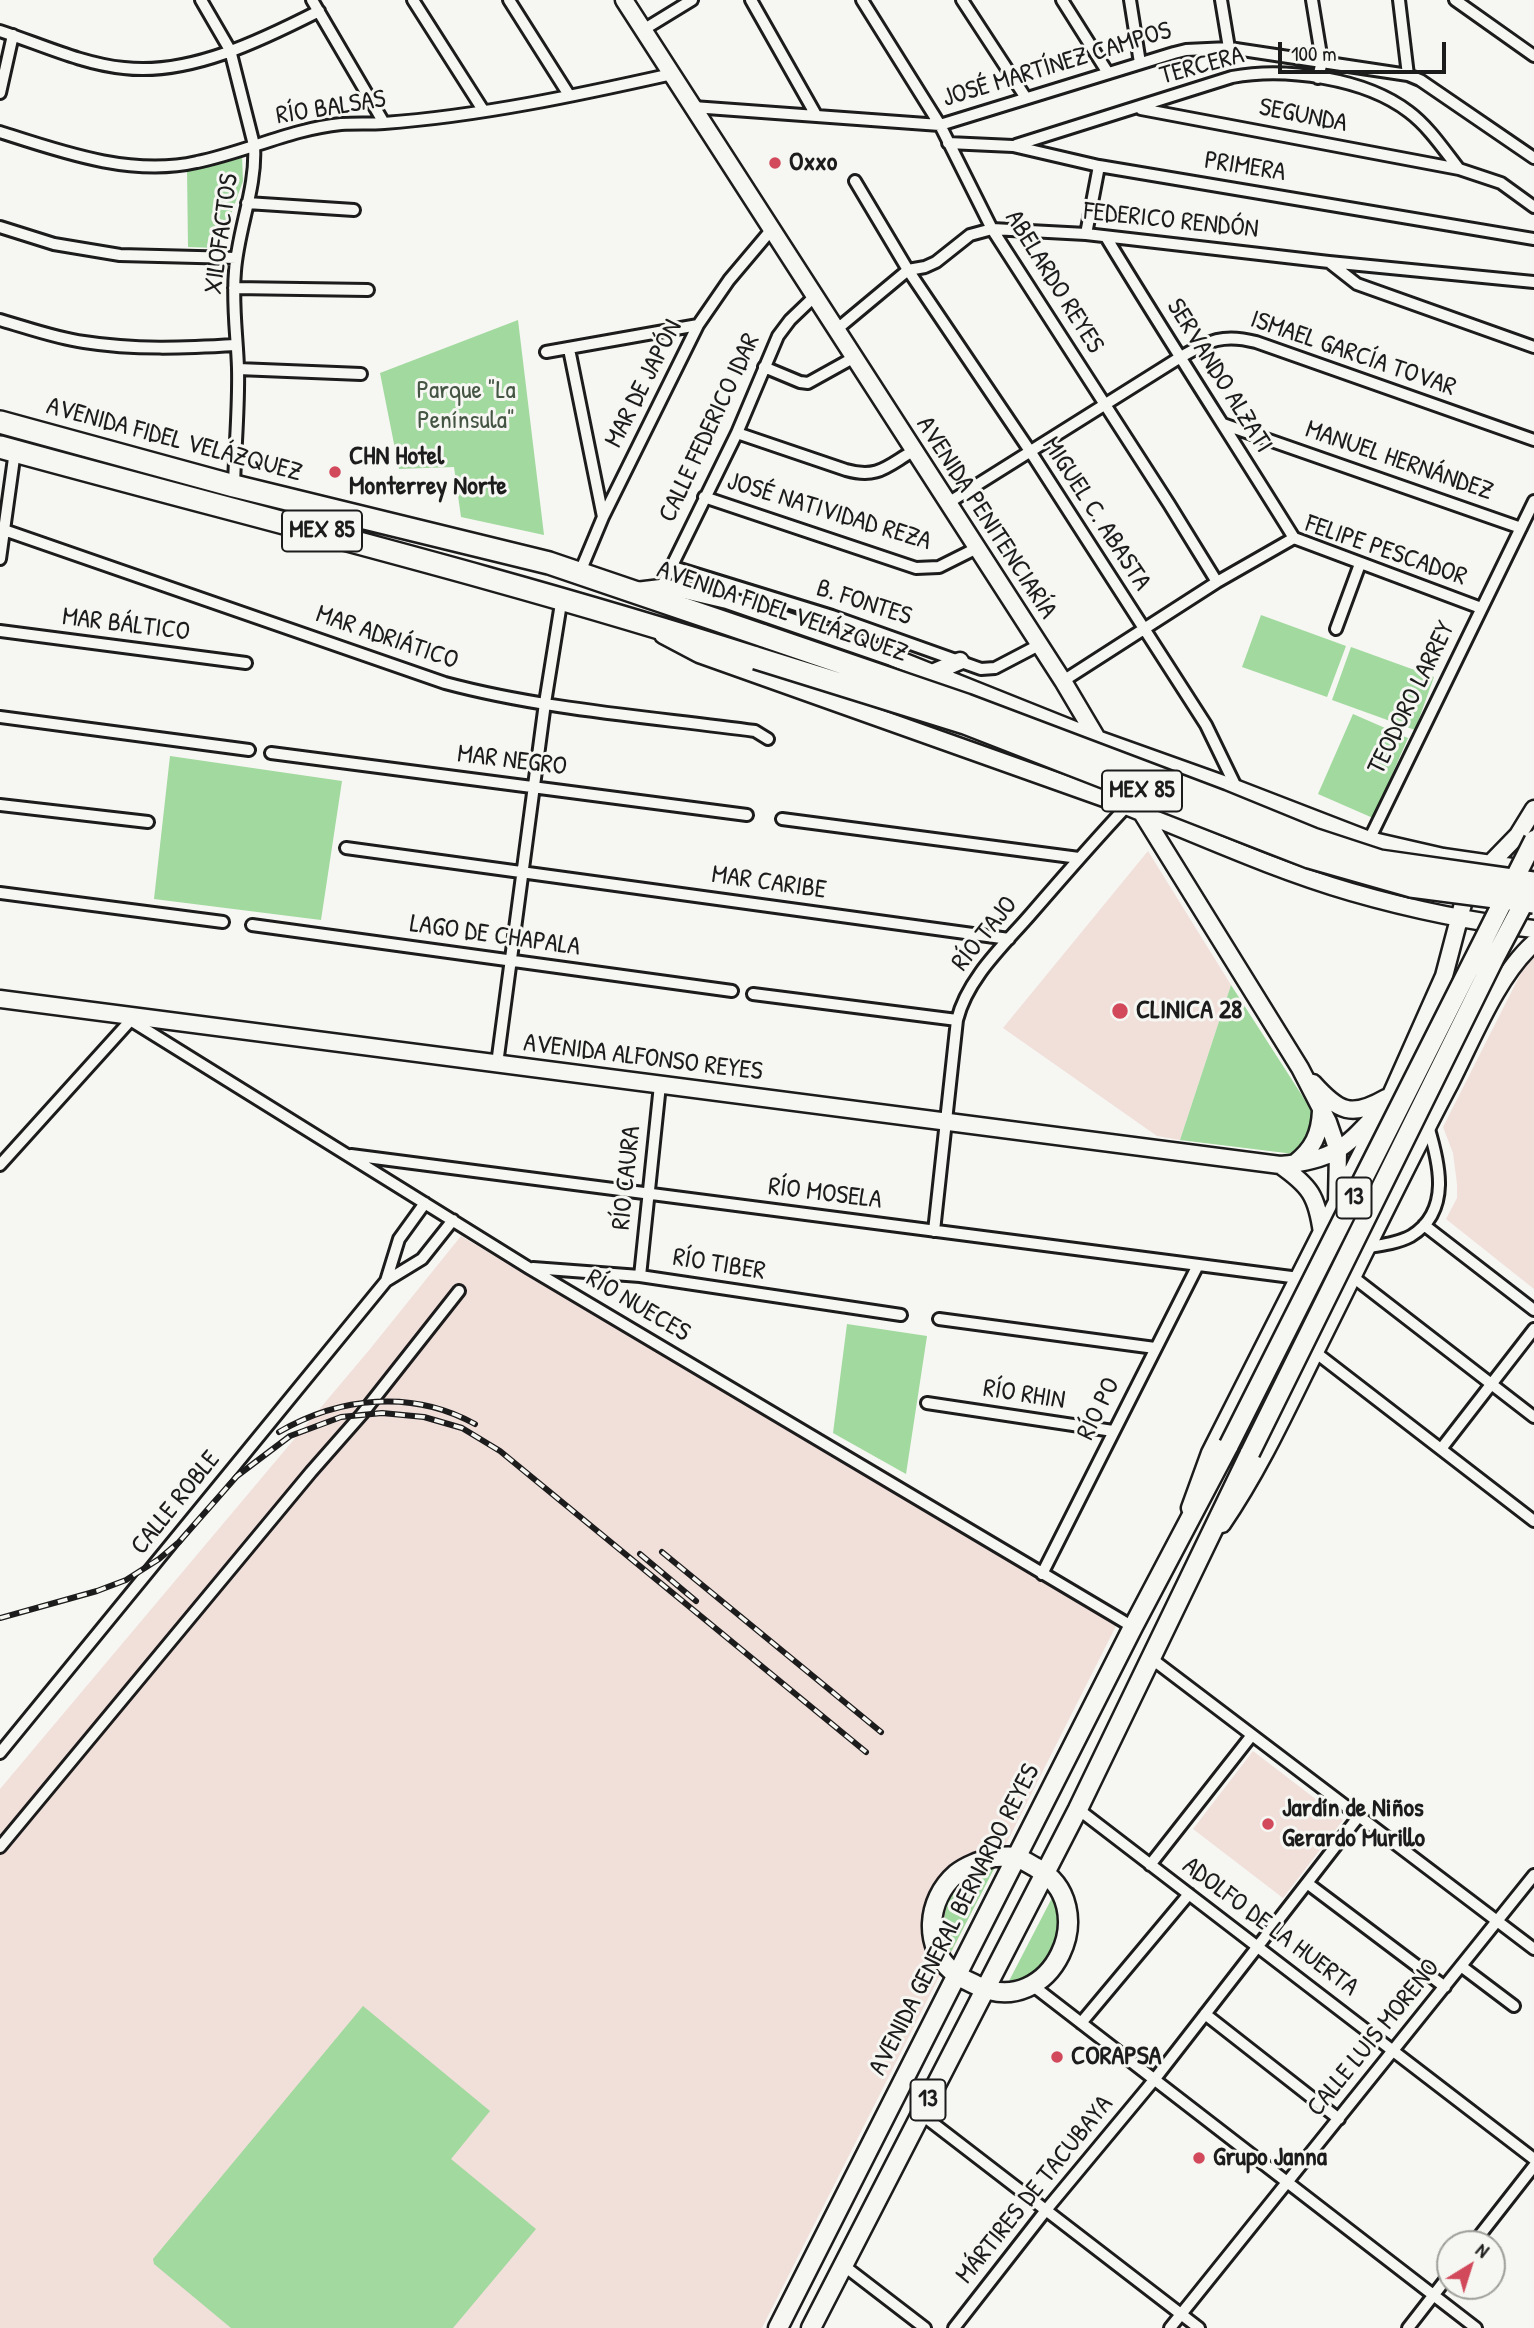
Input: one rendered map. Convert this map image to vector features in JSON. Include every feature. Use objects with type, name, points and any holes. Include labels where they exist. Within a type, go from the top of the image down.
[{"type":"highway","name":"AVENIDA FIDEL VELÁZQUEZ","points":[[0,422],[234,486],[580,572],[966,705],[1313,839],[1380,861],[1534,883]]},
{"type":"highway","name":"AVENIDA FIDEL VELÁZQUEZ","points":[[8,449],[296,524],[643,622],[965,723],[1297,852],[1354,871],[1441,891],[1534,902]]},
{"type":"main road","name":"AVENIDA GENERAL BERNARDO REYES","points":[[778,2328],[1133,1626],[1229,1445],[1534,840]]},
{"type":"main road","name":"13","points":[[811,2328],[1078,1809],[1250,1453],[1534,883]]},
{"type":"main road","points":[[995,1857],[1016,1857],[1045,1872],[1059,1890],[1068,1911],[1068,1932],[1056,1963],[1032,1985],[1018,1991],[1002,1993],[985,1989],[957,1975],[937,1955],[932,1935],[933,1913],[942,1892],[956,1874],[974,1863],[995,1857]]},
{"type":"street","name":"XILOFACTOS","points":[[201,0],[230,50],[254,145],[254,175],[236,258],[234,288],[238,369],[234,486]]},
{"type":"street","points":[[312,0],[384,123]]},
{"type":"street","points":[[414,0],[483,110]]},
{"type":"street","points":[[509,0],[569,95]]},
{"type":"street","name":"AVENIDA PENITENCIARÍA","points":[[624,0],[1063,681],[1134,809],[1300,1068],[1334,1134],[1338,1151],[1337,1202]]},
{"type":"street","points":[[643,30],[692,0]]},
{"type":"street","points":[[751,0],[816,116]]},
{"type":"street","name":"ABELARDO REYES","points":[[862,0],[940,125],[992,229],[1217,582]]},
{"type":"street","points":[[962,0],[1026,98]]},
{"type":"street","points":[[1062,0],[1108,73]]},
{"type":"street","points":[[1130,0],[1140,63]]},
{"type":"street","points":[[1221,0],[1228,48]]},
{"type":"street","points":[[1312,0],[1322,61],[1318,78]]},
{"type":"street","points":[[1399,0],[1408,75]]},
{"type":"street","points":[[1455,0],[1534,56]]},
{"type":"street","points":[[0,31],[103,65],[150,69],[191,64],[273,34],[319,11]]},
{"type":"street","points":[[0,93],[13,35]]},
{"type":"street","name":"JOSÉ MARTÍNEZ CAMPOS","points":[[693,107],[940,125],[1186,50],[1228,48],[1408,75],[1420,80],[1534,158]]},
{"type":"street","name":"TERCERA","points":[[1013,146],[1249,74],[1318,78],[1369,90],[1409,112],[1459,169]]},
{"type":"street","name":"RÍO BALSAS","points":[[0,132],[91,159],[152,167],[195,163],[254,145],[341,124],[384,123],[483,110],[672,75]]},
{"type":"street","name":"SEGUNDA","points":[[1138,108],[1459,169]]},
{"type":"street","name":"PRIMERA","points":[[948,143],[1013,146],[1099,166],[1534,239]]},
{"type":"street","points":[[1086,234],[1099,166]]},
{"type":"street","points":[[1459,169],[1501,183],[1534,206]]},
{"type":"street","name":"MIGUEL C. ABASTA","points":[[855,181],[908,270],[1030,452],[1206,724],[1237,789]]},
{"type":"street","points":[[247,203],[354,210]]},
{"type":"street","points":[[0,227],[54,244],[120,255],[236,258]]},
{"type":"street","name":"MAR DE JAPÓN","points":[[580,572],[603,517],[698,325],[729,280],[772,229]]},
{"type":"street","name":"FEDERICO RENDÓN","points":[[836,330],[908,270],[936,262],[970,235],[992,229],[1086,234],[1534,282]]},
{"type":"street","name":"SERVANDO ALZATI","points":[[1106,237],[1179,358],[1294,538]]},
{"type":"street","points":[[1329,262],[1357,284],[1534,347]]},
{"type":"street","points":[[234,288],[368,290]]},
{"type":"street","name":"CALLE FEDERICO IDAR","points":[[661,588],[737,433],[774,344],[784,327],[815,296]]},
{"type":"street","points":[[0,320],[57,337],[85,342],[157,348],[236,345]]},
{"type":"street","points":[[546,352],[698,325]]},
{"type":"street","name":"ISMAEL GARCÍA TOVAR","points":[[948,503],[1179,358],[1205,344],[1236,336],[1534,440]]},
{"type":"street","points":[[569,349],[603,517]]},
{"type":"street","points":[[764,367],[808,383],[853,358]]},
{"type":"street","points":[[238,369],[361,374]]},
{"type":"street","name":"MANUEL HERNÁNDEZ","points":[[1223,424],[1521,528]]},
{"type":"street","points":[[737,433],[864,474],[876,473],[914,451]]},
{"type":"street","points":[[0,559],[8,449]]},
{"type":"street","name":"JOSÉ NATIVIDAD REZA","points":[[705,497],[916,568],[939,567],[977,548]]},
{"type":"street","name":"TEODORO LARREY","points":[[1369,840],[1534,501]]},
{"type":"street","name":"MAR ADRIÁTICO","points":[[4,530],[414,673],[481,692],[755,731],[768,738]]},
{"type":"street","name":"FELIPE PESCADOR","points":[[1063,681],[1217,582],[1294,538],[1481,608]]},
{"type":"street","points":[[1336,629],[1360,564]]},
{"type":"street","name":"B. FONTES","points":[[670,566],[832,616],[981,669],[991,669],[1039,645]]},
{"type":"street","points":[[636,591],[680,589],[727,600],[932,673],[1097,739],[1369,840],[1489,864],[1534,870]]},
{"type":"street","points":[[497,1064],[545,703],[562,597]]},
{"type":"street","points":[[643,622],[699,654],[1134,809],[1339,888],[1459,917],[1534,929]]},
{"type":"street","name":"MAR BÁLTICO","points":[[0,631],[246,663]]},
{"type":"street","points":[[932,673],[960,661]]},
{"type":"street","points":[[0,717],[249,750]]},
{"type":"street","points":[[1061,783],[1074,774],[1080,759],[1079,743],[1065,724]]},
{"type":"street","name":"MAR NEGRO","points":[[271,752],[747,815]]},
{"type":"street","points":[[1159,820],[1152,809],[1149,792],[1155,776],[1168,765]]},
{"type":"street","points":[[0,805],[148,822]]},
{"type":"street","name":"AVENIDA GENERAL BERNARDO REYES","points":[[1180,1537],[1210,1452],[1389,1099],[1444,975],[1469,887],[1518,835],[1534,808]]},
{"type":"street","name":"RÍO TAJO","points":[[934,1231],[957,1020],[966,995],[1009,939],[1079,858],[1134,809]]},
{"type":"street","points":[[782,819],[1079,858]]},
{"type":"street","name":"MAR CARIBE","points":[[346,848],[1009,939]]},
{"type":"street","points":[[1379,898],[1393,897],[1409,883],[1413,868],[1406,848]]},
{"type":"street","points":[[0,893],[223,922]]},
{"type":"street","name":"LAGO DE CHAPALA","points":[[251,925],[732,991]]},
{"type":"street","points":[[1204,1549],[1247,1487],[1494,999],[1515,963],[1534,943]]},
{"type":"street","points":[[1444,975],[1458,968],[1476,970],[1494,989],[1494,999]]},
{"type":"street","points":[[753,994],[957,1020]]},
{"type":"street","name":"AVENIDA ALFONSO REYES","points":[[0,999],[127,1019],[1287,1164],[1323,1158],[1338,1151],[1389,1099]]},
{"type":"street","points":[[2,1159],[127,1019]]},
{"type":"street","name":"RÍO NUECES","points":[[127,1019],[528,1268],[1133,1626]]},
{"type":"street","name":"AVENIDA PENITENCIARÍA","points":[[1300,1068],[1329,1099],[1345,1110],[1363,1109],[1389,1099]]},
{"type":"street","name":"RÍO CAURA","points":[[640,1276],[660,1085]]},
{"type":"street","points":[[1287,1164],[1307,1153],[1317,1139],[1321,1125],[1321,1109]]},
{"type":"street","points":[[1368,1247],[1410,1236],[1424,1225],[1436,1201],[1440,1175],[1428,1126]]},
{"type":"street","name":"RÍO MOSELA","points":[[344,1155],[1299,1278]]},
{"type":"street","name":"AVENIDA ALFONSO REYES","points":[[1287,1164],[1312,1192],[1319,1210],[1322,1233]]},
{"type":"street","name":"CALLE ROBLE","points":[[386,1281],[399,1239],[425,1203]]},
{"type":"street","name":"CALLE ROBLE","points":[[0,1752],[386,1281],[422,1259],[453,1220]]},
{"type":"street","points":[[1424,1225],[1534,1310]]},
{"type":"street","name":"RÍO PO","points":[[1042,1574],[1198,1265]]},
{"type":"street","name":"RÍO TIBER","points":[[528,1268],[640,1276],[901,1315]]},
{"type":"street","points":[[1353,1278],[1534,1418]]},
{"type":"street","points":[[0,1847],[362,1414],[459,1291]]},
{"type":"street","points":[[939,1320],[1155,1348]]},
{"type":"street","points":[[1441,1449],[1534,1329]]},
{"type":"street","points":[[1315,1352],[1534,1521]]},
{"type":"street","name":"RÍO RHIN","points":[[928,1403],[1113,1431]]},
{"type":"street","points":[[1152,1659],[1534,1949]]},
{"type":"street","points":[[1150,1865],[1252,1735]]},
{"type":"street","name":"ADOLFO DE LA HUERTA","points":[[1078,1809],[1534,2159]]},
{"type":"street","name":"MÁRTIRES DE TACUBAYA","points":[[954,2328],[1046,2210],[1154,2080],[1359,1816]]},
{"type":"street","name":"CALLE LUIS MORENO","points":[[1170,2328],[1534,1875]]},
{"type":"street","points":[[1307,1883],[1445,1987]]},
{"type":"street","points":[[1082,2023],[1189,1894]]},
{"type":"street","points":[[1461,1966],[1514,2006]]},
{"type":"street","points":[[1032,1985],[1476,2328]]},
{"type":"street","points":[[1205,2014],[1339,2119]]},
{"type":"street","points":[[921,2114],[1199,2328]]},
{"type":"street","points":[[1484,2230],[1534,2166]]},
{"type":"street","points":[[843,2265],[925,2328]]},
{"type":"street","points":[[1409,2328],[1436,2291]]},
{"type":"shaded area","name":"CLINICA 28","points":[[1148,851],[1231,985],[1180,1140],[1157,1136],[1003,1028]]},
{"type":"shaded area","points":[[1534,957],[1534,1289],[1446,1219],[1457,1198],[1457,1184],[1453,1153],[1443,1127],[1523,969]]},
{"type":"shaded area","points":[[461,1236],[1116,1626],[762,2328],[0,2328],[0,1789],[370,1349]]},
{"type":"shaded area","name":"Jardín de Niños Gerardo Murillo","points":[[1253,1751],[1343,1820],[1283,1898],[1193,1829]]},
{"type":"green space","points":[[242,156],[243,181],[219,248],[188,247],[187,169]]},
{"type":"green space","name":"Parque \"La Península\"","points":[[518,320],[544,535],[461,517],[454,467],[399,469],[380,373]]},
{"type":"green space","points":[[1261,615],[1346,646],[1327,697],[1242,667]]},
{"type":"green space","points":[[1351,647],[1434,677],[1415,730],[1332,700]]},
{"type":"green space","points":[[1353,714],[1408,738],[1373,818],[1318,794]]},
{"type":"green space","points":[[170,756],[342,781],[321,920],[154,899]]},
{"type":"green space","points":[[1231,985],[1312,1111],[1314,1125],[1311,1136],[1294,1154],[1180,1140]]},
{"type":"green space","points":[[847,1324],[927,1336],[906,1474],[833,1433]]},
{"type":"green space","points":[[996,1865],[951,1952],[944,1930],[946,1907],[950,1897],[956,1887],[974,1872]]},
{"type":"green space","points":[[1054,1894],[1059,1922],[1053,1950],[1036,1970],[1009,1981]]},
{"type":"green space","points":[[363,2006],[490,2111],[451,2159],[536,2229],[453,2328],[231,2328],[154,2264],[153,2259]]},
{"type":"railway","points":[[279,1432],[326,1411],[376,1402],[426,1406],[475,1424]]},
{"type":"railway","points":[[0,1618],[97,1591],[126,1580],[159,1559],[179,1542],[237,1476],[290,1436],[341,1417],[382,1413],[424,1417],[462,1428],[500,1451],[866,1752]]},
{"type":"railway","points":[[662,1552],[881,1732]]},
{"type":"railway","points":[[640,1554],[696,1601]]},
{"type":"place","name":"Oxxo","points":[[775,163]]},
{"type":"place","name":"CHN Hotel Monterrey Norte","points":[[335,472]]},
{"type":"place","name":"CLINICA 28","points":[[1120,1011]]},
{"type":"place","name":"Jardín de Niños Gerardo Murillo","points":[[1268,1824]]},
{"type":"place","name":"CORAPSA","points":[[1057,2057]]},
{"type":"place","name":"Grupo Janna","points":[[1199,2158]]}]
